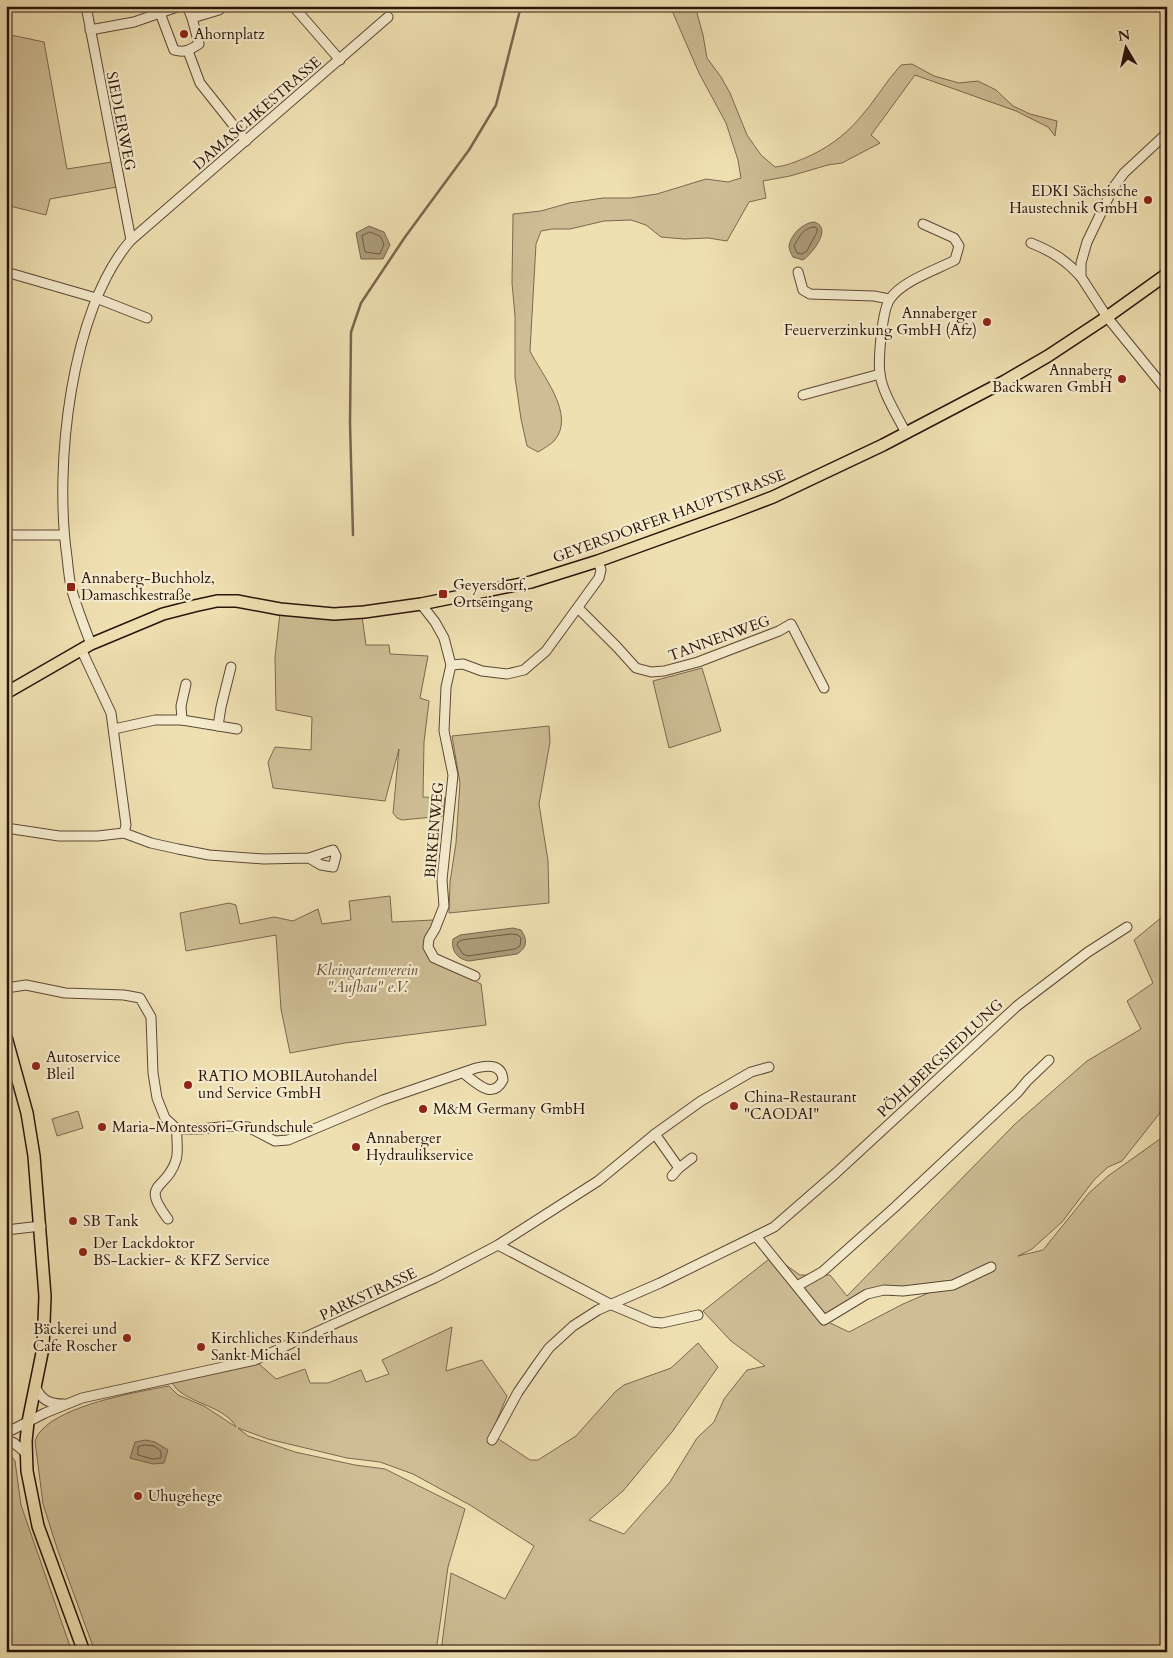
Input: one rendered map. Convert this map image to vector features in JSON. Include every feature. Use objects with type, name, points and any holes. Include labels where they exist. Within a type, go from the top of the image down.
[{"type":"main road","name":"GEYERSDORFER HAUPTSTRASSE","points":[[6,693],[86,647],[134,626],[163,614],[217,601],[237,601],[280,609],[334,614],[364,612],[421,604],[531,582],[598,561],[773,497],[906,433],[1028,368],[1107,318],[1167,274]]},
{"type":"main road","points":[[6,1036],[29,1126],[36,1170],[45,1296],[41,1360],[28,1422],[26,1453],[30,1490],[38,1526],[84,1652]]},
{"type":"street","name":"SIEDLERWEG","points":[[86,6],[131,240]]},
{"type":"street","points":[[90,30],[134,22],[180,6]]},
{"type":"street","points":[[160,13],[174,50],[188,51],[199,44],[187,6]]},
{"type":"street","points":[[192,18],[219,10],[224,6]]},
{"type":"street","points":[[293,6],[340,60]]},
{"type":"street","name":"DAMASCHKESTRASSE","points":[[124,833],[126,825],[111,712],[86,647],[71,586],[64,535],[62,490],[68,409],[90,316],[109,271],[122,250],[131,240],[388,17]]},
{"type":"street","points":[[188,51],[200,83],[246,140]]},
{"type":"street","points":[[1081,276],[1082,254],[1101,210],[1113,188],[1124,173],[1167,133]]},
{"type":"street","points":[[128,218],[144,228]]},
{"type":"street","points":[[906,433],[891,404],[880,374],[884,311],[890,299],[900,288],[955,260],[958,246],[954,238],[923,224]]},
{"type":"street","points":[[1031,243],[1054,253],[1070,264],[1081,276],[1107,318],[1167,391]]},
{"type":"street","points":[[6,272],[96,298],[147,318]]},
{"type":"street","points":[[798,272],[803,290],[810,294],[874,296],[890,299]]},
{"type":"street","points":[[803,395],[880,374]]},
{"type":"street","points":[[6,535],[64,535]]},
{"type":"street","points":[[451,665],[463,664],[482,671],[507,674],[524,670],[546,651],[599,578],[601,570],[598,561]]},
{"type":"street","name":"BIRKENWEG","points":[[421,604],[436,622],[444,638],[451,665],[446,688],[444,731],[453,775],[442,880],[444,906],[429,939],[428,947],[434,958],[475,976]]},
{"type":"street","name":"TANNENWEG","points":[[578,608],[636,668],[651,672],[664,671],[698,662],[779,631],[792,624],[824,688]]},
{"type":"street","points":[[218,726],[231,667]]},
{"type":"street","points":[[182,720],[181,706],[186,684]]},
{"type":"street","points":[[114,729],[155,720],[182,720],[236,729]]},
{"type":"street","points":[[6,828],[68,837],[124,833],[151,843],[209,855],[264,859],[309,858]]},
{"type":"street","name":"PÖHLBERGSIEDLUNG","points":[[492,1440],[518,1392],[549,1348],[573,1326],[598,1310],[774,1227],[1017,1006],[1088,952],[1127,927]]},
{"type":"street","points":[[6,988],[26,985],[65,993],[124,995],[140,998],[151,1017],[153,1072],[157,1098],[165,1118],[177,1129],[229,1126],[248,1127],[275,1141],[288,1140],[383,1100],[464,1073]]},
{"type":"street","points":[[797,1286],[822,1272],[1018,1092],[1050,1060]]},
{"type":"street","name":"PARKSTRASSE","points":[[6,1433],[67,1404],[98,1394],[255,1360],[435,1278],[498,1245],[598,1181],[655,1134],[701,1101],[751,1072],[769,1066]]},
{"type":"street","points":[[168,1219],[157,1204],[154,1194],[156,1188],[170,1172],[177,1159],[177,1129]]},
{"type":"street","points":[[655,1134],[679,1168]]},
{"type":"street","points":[[672,1176],[692,1158]]},
{"type":"street","points":[[6,1230],[40,1226]]},
{"type":"street","points":[[756,1236],[824,1320],[867,1294],[884,1290],[904,1291],[953,1285],[991,1266]]},
{"type":"street","points":[[498,1245],[612,1305],[652,1322],[662,1323],[698,1315]]},
{"type":"street","points":[[35,1386],[38,1394],[45,1400],[53,1404],[67,1404]]},
{"type":"street","points":[[6,1440],[14,1443],[26,1453]]},
{"type":"green space","points":[[670,6],[695,6],[707,58],[730,93],[747,135],[761,155],[775,167],[790,164],[813,154],[827,147],[840,137],[864,113],[901,65],[912,64],[934,76],[959,83],[978,81],[996,90],[1013,106],[1030,114],[1057,121],[1055,136],[1048,127],[1016,111],[915,75],[871,135],[880,143],[842,163],[763,181],[766,198],[749,202],[727,241],[708,238],[684,239],[661,237],[646,225],[631,220],[604,221],[570,229],[541,231],[536,244],[530,351],[555,395],[562,419],[560,431],[554,441],[538,452],[527,446],[515,377],[515,316],[512,283],[513,214],[541,211],[569,203],[603,198],[630,198],[657,194],[706,179],[728,182],[741,178],[738,160],[726,123],[699,73]]},
{"type":"green space","points":[[6,34],[44,42],[67,169],[112,162],[117,187],[50,199],[46,215],[6,205]]},
{"type":"green space","points":[[280,613],[362,616],[366,645],[389,645],[390,654],[428,656],[420,698],[429,701],[424,742],[423,797],[445,798],[443,816],[402,820],[393,813],[399,749],[385,801],[273,788],[268,762],[275,747],[311,750],[312,717],[276,710],[275,657]]},
{"type":"green space","points":[[702,668],[721,731],[669,748],[653,681]]},
{"type":"green space","points":[[549,726],[550,742],[539,804],[548,861],[549,903],[449,913],[450,882],[456,843],[460,783],[452,736]]},
{"type":"green space","name":"Kleingartenverein \"Aufbau\" e.V.","points":[[390,896],[392,922],[434,920],[426,939],[433,960],[481,984],[486,1025],[345,1043],[290,1053],[281,1009],[276,935],[186,951],[180,913],[229,903],[236,905],[240,924],[274,917],[293,921],[318,909],[322,924],[351,920],[349,901]]},
{"type":"green space","points":[[1167,913],[1167,1104],[1122,1161],[1108,1167],[1094,1180],[1062,1222],[1032,1249],[1018,1256],[1043,1250],[1089,1193],[1108,1176],[1167,1134],[1167,1652],[441,1652],[451,1573],[505,1599],[534,1546],[470,1505],[413,1474],[380,1462],[347,1458],[268,1439],[238,1428],[248,1436],[295,1452],[355,1465],[385,1469],[465,1509],[448,1567],[436,1652],[95,1652],[43,1504],[35,1441],[43,1429],[56,1419],[94,1403],[169,1386],[178,1395],[204,1406],[236,1427],[225,1415],[186,1395],[171,1382],[258,1363],[276,1379],[305,1369],[310,1383],[328,1383],[361,1370],[366,1382],[389,1374],[382,1360],[452,1327],[446,1371],[482,1360],[507,1396],[491,1434],[530,1460],[538,1460],[576,1436],[615,1392],[624,1385],[671,1368],[698,1343],[718,1367],[672,1432],[623,1491],[589,1520],[624,1534],[670,1482],[697,1438],[714,1422],[724,1399],[747,1370],[765,1366],[731,1341],[703,1311],[773,1256],[800,1275],[830,1275],[847,1296],[1015,1124],[1087,1061],[1141,1029],[1127,1001],[1153,983],[1134,940]],"holes":[[[940,1288],[903,1304],[849,1332],[824,1320],[884,1290]]]},
{"type":"green space","points":[[78,1111],[83,1128],[57,1136],[52,1119]]},
{"type":"green space","points":[[6,1452],[15,1461],[21,1505],[72,1652],[6,1652]]},
{"type":"water","points":[[814,222],[822,229],[822,234],[816,246],[803,260],[793,257],[789,246],[792,237],[802,227]]},
{"type":"water","points":[[369,226],[384,232],[390,245],[383,259],[361,259],[356,233]]},
{"type":"water","points":[[513,928],[521,930],[525,937],[525,946],[517,954],[469,961],[458,956],[454,951],[453,939],[460,935]]},
{"type":"water","points":[[146,1440],[155,1442],[168,1450],[164,1463],[153,1464],[130,1458],[135,1442]]},
{"type":"waterway","points":[[353,535],[350,423],[351,332],[361,303],[405,237],[469,150],[496,105],[521,6]]},
{"type":"place","name":"Ahornplatz","points":[[184,34]]},
{"type":"place","name":"EDKI Sächsische Haustechnik GmbH","points":[[1148,200]]},
{"type":"place","name":"Annaberger Feuerverzinkung GmbH (Afz)","points":[[987,322]]},
{"type":"place","name":"Annaberg Backwaren GmbH","points":[[1122,379]]},
{"type":"place","name":"Annaberg-Buchholz, Damaschkestraße","points":[[71,587]]},
{"type":"place","name":"Geyersdorf, Ortseingang","points":[[443,594]]},
{"type":"place","name":"Autoservice Bleil","points":[[36,1066]]},
{"type":"place","name":"RATIO MOBILAutohandel und Service GmbH","points":[[188,1085]]},
{"type":"place","name":"China-Restaurant \"CAODAI\"","points":[[734,1106]]},
{"type":"place","name":"M&M Germany GmbH","points":[[423,1109]]},
{"type":"place","name":"Maria-Montessori-Grundschule","points":[[102,1127]]},
{"type":"place","name":"Annaberger Hydraulikservice","points":[[356,1147]]},
{"type":"place","name":"SB Tank","points":[[73,1221]]},
{"type":"place","name":"Der Lackdoktor BS-Lackier- & KFZ Service","points":[[83,1252]]},
{"type":"place","name":"Bäckerei und Cafe Roscher","points":[[127,1338]]},
{"type":"place","name":"Kirchliches Kinderhaus Sankt Michael","points":[[201,1347]]},
{"type":"place","name":"Uhugehege","points":[[138,1496]]}]
